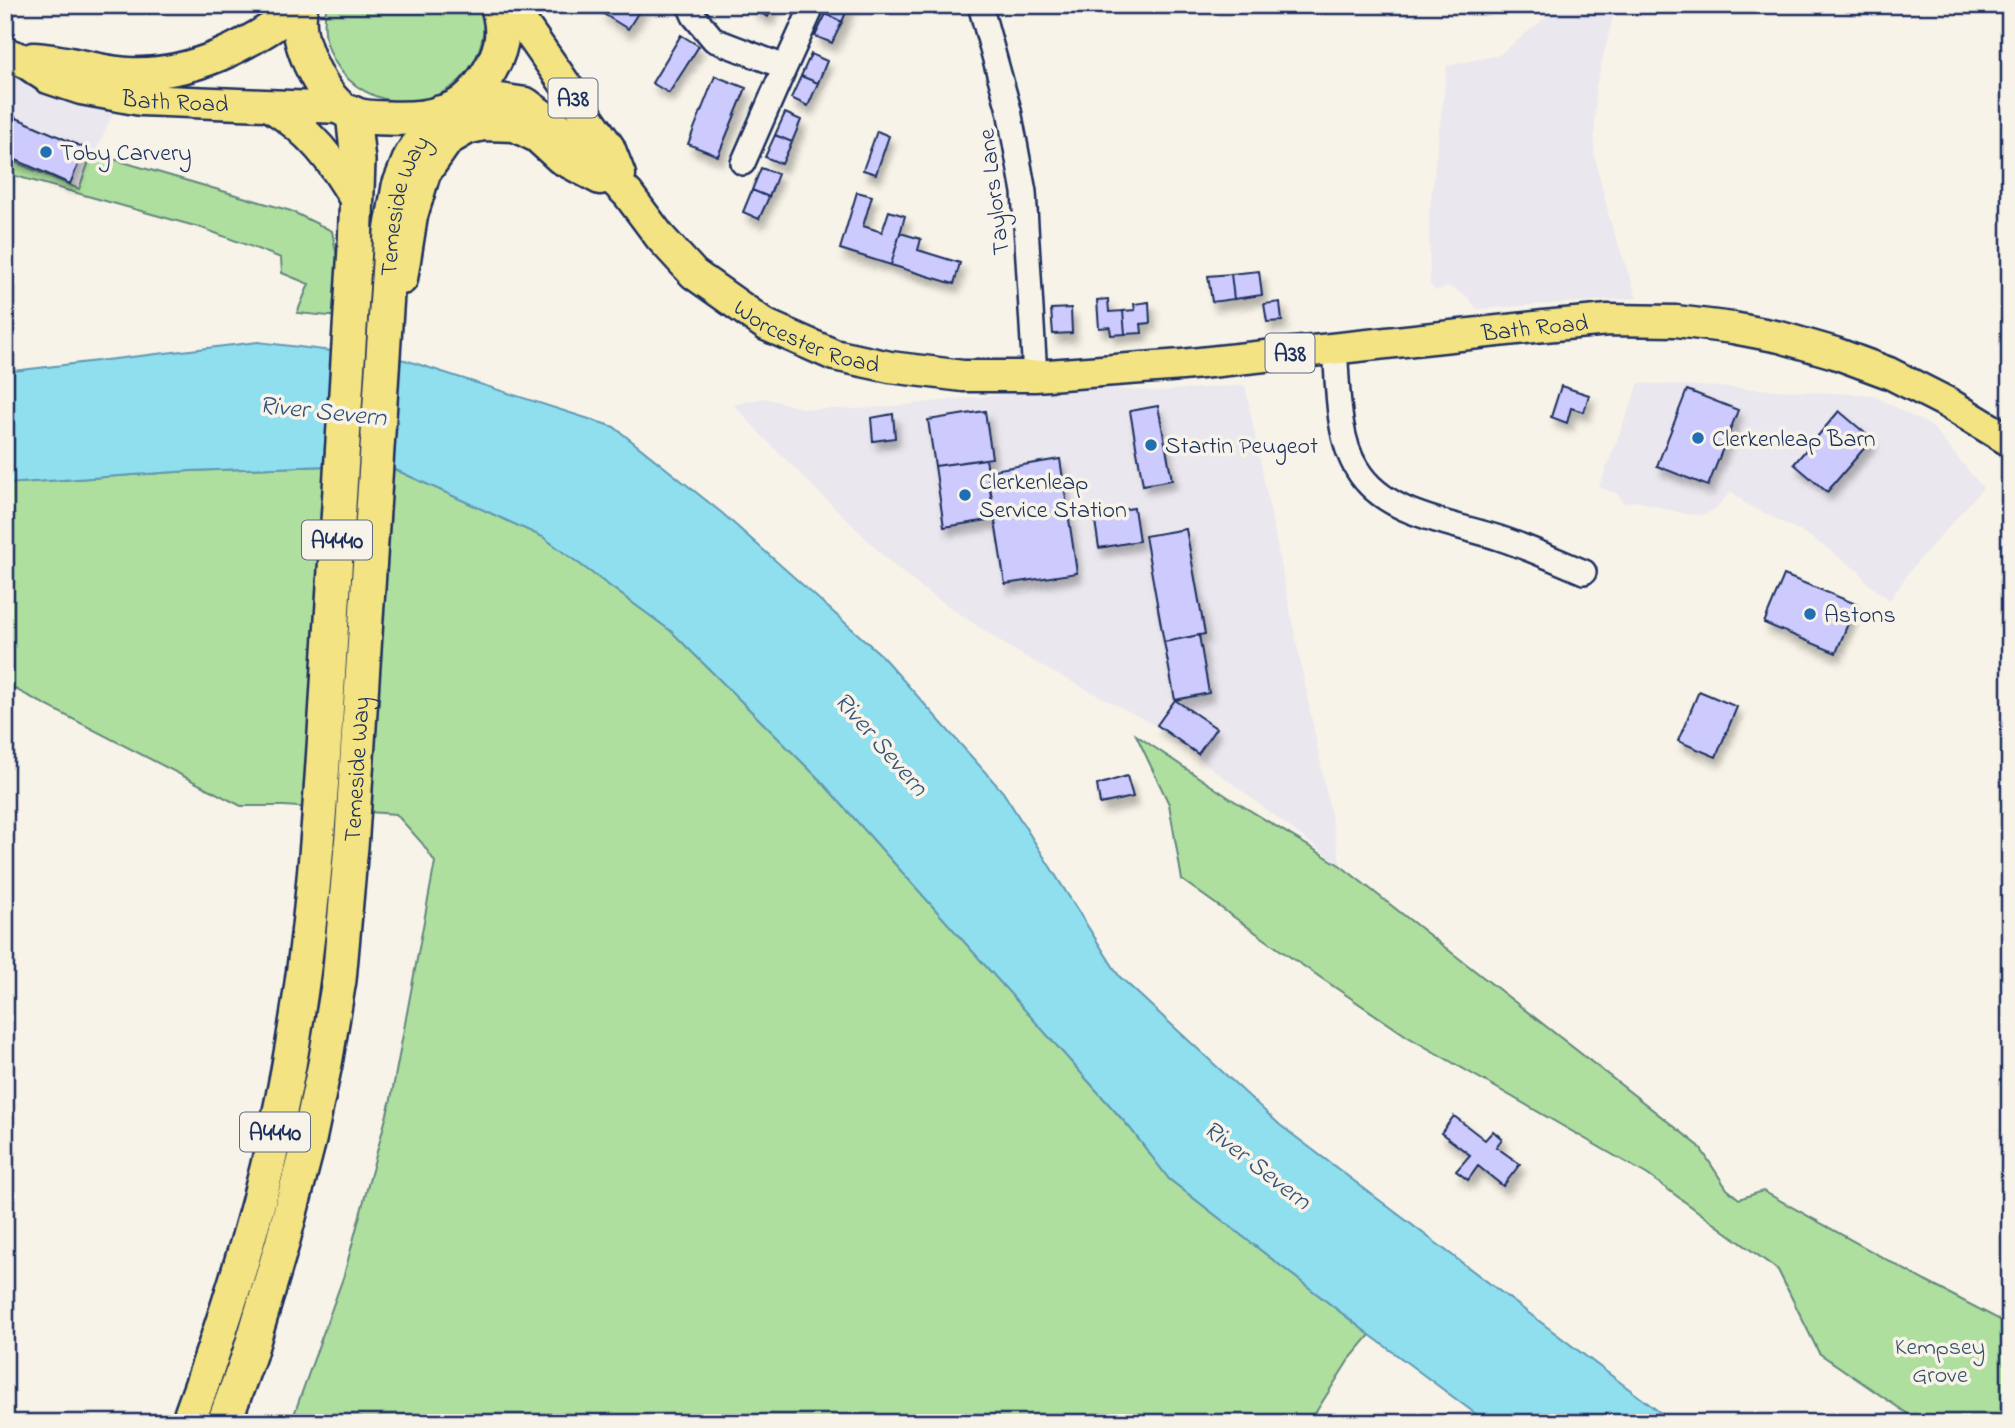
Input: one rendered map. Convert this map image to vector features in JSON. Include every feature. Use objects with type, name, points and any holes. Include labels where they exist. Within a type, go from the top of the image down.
[{"type":"highway","points":[[301,7],[300,37],[327,92],[347,110],[371,118],[415,119],[457,107],[473,95],[493,64],[501,42],[501,16],[497,5]]},
{"type":"highway","name":"Temeside Way","points":[[188,1423],[216,1345],[276,1130],[304,969],[319,832],[355,248],[358,161],[347,110]]},
{"type":"highway","name":"Temeside Way","points":[[225,1423],[249,1355],[282,1244],[309,1140],[339,980],[352,835],[380,394],[395,278],[391,232],[399,186],[411,156],[439,113]]},
{"type":"main road","name":"Worcester Road","points":[[510,5],[609,147],[628,194]]},
{"type":"main road","name":"Bath Road","points":[[12,56],[48,58],[129,73],[178,69],[234,50],[268,32],[301,7]]},
{"type":"main road","name":"Bath Road","points":[[12,56],[48,78],[81,89],[141,100],[347,110]]},
{"type":"main road","name":"Worcester Road","points":[[473,95],[526,103],[564,131],[628,194],[660,237],[694,274],[766,325],[834,355],[890,368],[963,376],[1035,376]]},
{"type":"main road","points":[[270,106],[309,135],[327,154],[356,201]]},
{"type":"main road","points":[[395,278],[425,173],[448,140],[467,129],[484,125],[515,126],[537,137],[559,158],[628,194]]},
{"type":"main road","name":"Bath Road","points":[[1035,376],[1182,365],[1608,320],[1676,321],[1780,337],[1835,353],[1889,373],[1946,402],[2010,441]]},
{"type":"street","points":[[689,5],[694,16],[714,40],[785,67]]},
{"type":"street","points":[[743,163],[813,5]]},
{"type":"street","name":"Taylors Lane","points":[[980,5],[1009,110],[1024,192],[1035,376]]},
{"type":"street","points":[[1335,348],[1344,433],[1350,454],[1357,469],[1381,495],[1415,513],[1500,538],[1584,572]]},
{"type":"shaded area","points":[[1562,5],[1616,5],[1596,86],[1594,153],[1610,221],[1637,298],[1477,309],[1467,296],[1448,286],[1436,291],[1430,285],[1429,216],[1447,66],[1499,55]]},
{"type":"shaded area","points":[[5,68],[117,104],[79,190],[5,158]]},
{"type":"shaded area","points":[[1639,383],[1872,395],[1931,426],[1983,488],[1912,568],[1890,600],[1867,583],[1860,572],[1811,537],[1745,503],[1731,491],[1716,508],[1706,514],[1697,515],[1637,501],[1623,503],[1616,493],[1599,487]]},
{"type":"shaded area","points":[[1245,385],[1341,866],[1155,725],[1007,646],[919,586],[891,563],[734,405],[763,398],[806,409],[863,409],[1076,387],[1159,391]]},
{"type":"green space","points":[[327,5],[483,5],[482,42],[473,63],[460,80],[443,92],[425,99],[404,102],[384,99],[365,91],[348,79],[335,62],[325,35]]},
{"type":"green space","points":[[92,153],[291,211],[332,231],[337,257],[339,317],[297,313],[309,284],[282,273],[281,258],[202,228],[5,173],[5,158],[79,189]]},
{"type":"green space","points":[[383,464],[543,537],[671,631],[821,781],[1130,1128],[1169,1179],[1370,1335],[1348,1361],[1309,1423],[291,1423],[344,1275],[391,1099],[435,862],[396,814],[284,806],[241,806],[5,684],[5,484],[190,471]]},
{"type":"green space","name":"Kempsey Grove","points":[[1136,735],[1228,797],[1341,866],[1699,1146],[1727,1189],[1739,1199],[1763,1191],[2010,1325],[2010,1423],[1921,1423],[1819,1353],[1778,1270],[1648,1175],[1408,1037],[1182,880],[1169,804]]},
{"type":"water","name":"River Severn","points":[[258,342],[405,360],[614,427],[722,513],[879,653],[1003,792],[1119,976],[1280,1125],[1674,1423],[1488,1423],[1169,1179],[1130,1128],[821,781],[671,631],[543,537],[383,464],[190,471],[5,484],[5,372]]},
{"type":"building","points":[[607,5],[643,5],[628,29],[602,13]]},
{"type":"building","points":[[755,5],[774,5],[768,17],[753,9]]},
{"type":"building","points":[[830,5],[849,5],[842,22],[826,14]]},
{"type":"building","points":[[826,14],[842,22],[832,43],[815,36]]},
{"type":"building","points":[[681,35],[699,46],[669,93],[652,83]]},
{"type":"building","points":[[811,54],[827,61],[818,83],[801,76]]},
{"type":"building","points":[[715,76],[746,88],[718,156],[688,144]]},
{"type":"building","points":[[801,76],[818,83],[808,106],[791,98]]},
{"type":"building","name":"Toby Carvery","points":[[5,113],[85,148],[70,184],[7,156],[15,137],[5,133]]},
{"type":"building","points":[[785,113],[801,120],[792,142],[775,135]]},
{"type":"building","points":[[877,131],[889,136],[876,174],[863,170]]},
{"type":"building","points":[[775,135],[792,142],[782,164],[765,157]]},
{"type":"building","points":[[761,168],[778,174],[769,197],[752,190]]},
{"type":"building","points":[[752,190],[769,197],[759,219],[743,212]]},
{"type":"building","points":[[857,192],[872,196],[863,226],[882,232],[889,211],[905,216],[891,265],[840,249]]},
{"type":"building","points":[[900,233],[921,239],[918,250],[960,263],[954,284],[891,265]]},
{"type":"building","points":[[1259,271],[1262,295],[1234,299],[1231,274]]},
{"type":"building","points":[[1231,274],[1234,299],[1212,302],[1208,276]]},
{"type":"building","points":[[1108,299],[1109,312],[1123,311],[1125,334],[1111,335],[1110,327],[1099,328],[1097,300]]},
{"type":"building","points":[[1149,302],[1150,323],[1141,324],[1142,333],[1125,334],[1123,311],[1135,310],[1134,304]]},
{"type":"building","points":[[1280,302],[1282,321],[1267,322],[1264,304]]},
{"type":"building","points":[[1071,308],[1072,333],[1053,334],[1051,309]]},
{"type":"building","points":[[1561,386],[1589,395],[1584,412],[1571,408],[1567,423],[1551,417]]},
{"type":"building","name":"Clerkenleap Barn","points":[[1687,390],[1738,410],[1708,486],[1657,466]]},
{"type":"building","name":"Startin Peugeot","points":[[1158,406],[1172,480],[1143,485],[1130,411]]},
{"type":"building","points":[[985,411],[992,458],[935,466],[928,420]]},
{"type":"building","points":[[1839,411],[1872,439],[1827,492],[1794,464]]},
{"type":"building","points":[[893,414],[895,438],[873,441],[871,418]]},
{"type":"building","name":"Clerkenleap Service Station","points":[[986,459],[995,519],[944,527],[935,466]]},
{"type":"building","points":[[1060,459],[1077,573],[1005,584],[987,471]]},
{"type":"building","points":[[1134,508],[1139,541],[1099,548],[1094,514]]},
{"type":"building","points":[[1186,529],[1205,634],[1164,642],[1145,536]]},
{"type":"building","name":"Astons","points":[[1784,575],[1856,604],[1836,653],[1764,623]]},
{"type":"building","points":[[1199,635],[1209,693],[1175,700],[1164,642]]},
{"type":"building","points":[[1699,691],[1737,707],[1716,757],[1678,741]]},
{"type":"building","points":[[1175,700],[1216,728],[1198,754],[1157,725]]},
{"type":"building","points":[[1127,776],[1133,797],[1100,804],[1097,785]]},
{"type":"building","points":[[1454,1116],[1485,1140],[1493,1131],[1502,1139],[1496,1147],[1520,1164],[1503,1186],[1478,1166],[1468,1180],[1456,1171],[1470,1155],[1441,1133]]},
{"type":"place","name":"Toby Carvery","points":[[46,152]]},
{"type":"place","name":"Clerkenleap Barn","points":[[1698,438]]},
{"type":"place","name":"Startin Peugeot","points":[[1151,445]]},
{"type":"place","name":"Clerkenleap Service Station","points":[[965,495]]},
{"type":"place","name":"Astons","points":[[1810,614]]}]
